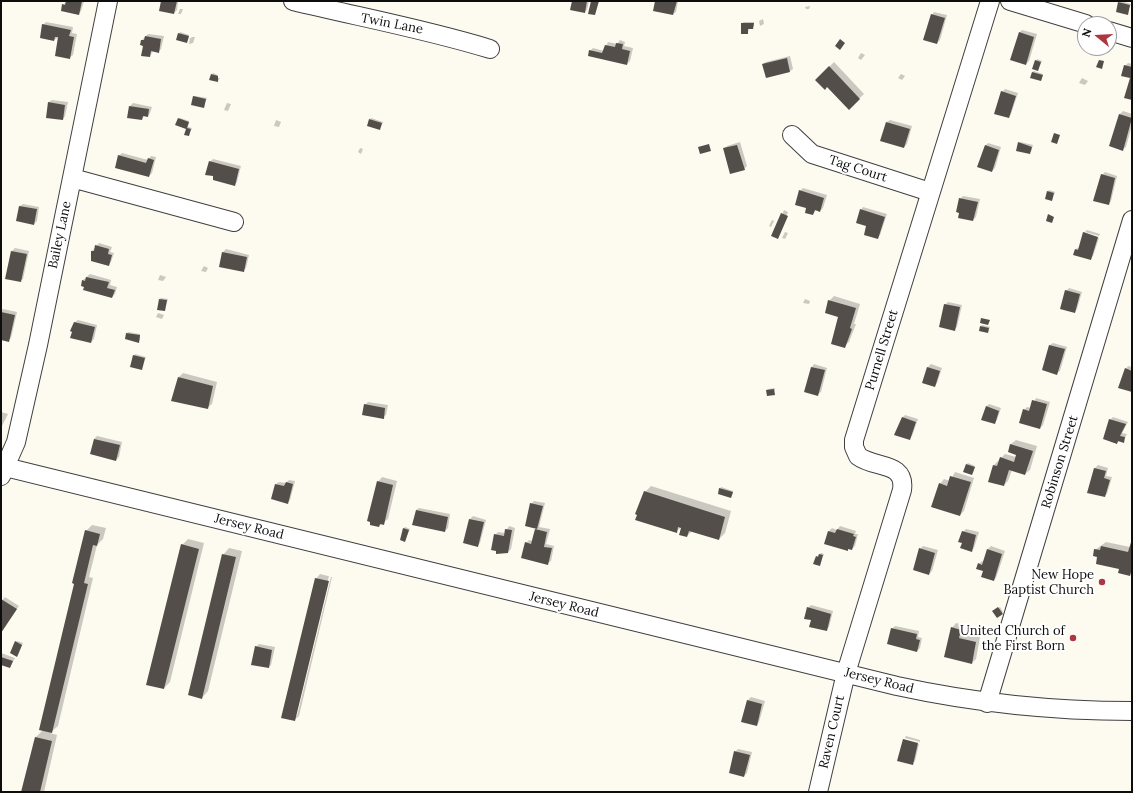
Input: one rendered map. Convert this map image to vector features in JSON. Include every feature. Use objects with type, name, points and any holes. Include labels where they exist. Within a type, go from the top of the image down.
[{"type":"street","name":"Bailey Lane","points":[[3,470],[16,442],[108,1]]},
{"type":"street","name":"Twin Lane","points":[[293,1],[371,20],[432,32],[490,49]]},
{"type":"street","name":"Purnell Street","points":[[846,673],[902,490],[904,479],[900,473],[893,469],[858,456],[854,447],[854,440],[990,1]]},
{"type":"street","points":[[1010,1],[1077,21]]},
{"type":"street","points":[[1117,33],[1132,38]]},
{"type":"street","name":"Tag Court","points":[[792,135],[812,154],[930,192]]},
{"type":"street","points":[[72,178],[234,222]]},
{"type":"street","name":"Robinson Street","points":[[987,703],[1132,220]]},
{"type":"street","name":"Jersey Road","points":[[3,470],[897,686],[987,703],[1044,709],[1132,710]]},
{"type":"street","name":"Raven Court","points":[[818,792],[846,673]]},
{"type":"building","points":[[66,1],[82,1],[79,15],[61,11],[62,4],[65,5]]},
{"type":"building","points":[[161,1],[177,1],[174,14],[159,11]]},
{"type":"building","points":[[572,1],[587,1],[585,13],[570,10]]},
{"type":"building","points":[[591,1],[599,1],[595,15],[588,14]]},
{"type":"building","points":[[655,1],[677,1],[673,15],[653,11]]},
{"type":"building","points":[[1118,2],[1130,5],[1128,15],[1116,12]]},
{"type":"building","points":[[931,14],[945,18],[937,44],[923,40]]},
{"type":"building","points":[[741,23],[754,23],[753,29],[748,29],[748,34],[741,34]]},
{"type":"building","points":[[42,24],[71,30],[69,36],[74,37],[70,59],[55,56],[58,37],[55,37],[54,41],[40,38]]},
{"type":"building","points":[[1019,32],[1034,37],[1026,65],[1010,60]]},
{"type":"building","points":[[178,33],[189,36],[187,43],[176,40]]},
{"type":"building","points":[[145,36],[161,39],[159,53],[151,51],[150,57],[141,56],[143,46],[140,45],[141,40],[144,40]]},
{"type":"building","points":[[840,39],[845,43],[840,50],[835,46]]},
{"type":"building","points":[[616,43],[623,44],[622,49],[630,51],[627,65],[588,56],[589,50],[602,53],[605,45],[615,47]]},
{"type":"building","points":[[787,58],[790,72],[766,78],[762,64]]},
{"type":"building","points":[[1035,60],[1041,62],[1038,71],[1032,69]]},
{"type":"building","points":[[1099,60],[1104,61],[1102,69],[1096,67]]},
{"type":"building","points":[[1124,65],[1132,67],[1132,100],[1124,98],[1130,78],[1121,76]]},
{"type":"building","points":[[829,66],[860,99],[849,110],[827,87],[825,90],[815,80]]},
{"type":"building","points":[[1032,72],[1043,75],[1041,81],[1030,78]]},
{"type":"building","points":[[211,74],[218,76],[218,82],[209,80]]},
{"type":"building","points":[[1001,91],[1016,96],[1009,118],[994,114]]},
{"type":"building","points":[[193,96],[206,99],[204,108],[191,105]]},
{"type":"building","points":[[48,102],[65,105],[63,120],[46,118]]},
{"type":"building","points":[[129,106],[149,109],[148,117],[143,116],[142,120],[127,118]]},
{"type":"building","points":[[1119,114],[1132,118],[1123,151],[1109,146]]},
{"type":"building","points":[[178,118],[189,122],[187,128],[191,129],[189,136],[184,135],[186,129],[175,125]]},
{"type":"building","points":[[369,119],[382,123],[380,130],[367,126]]},
{"type":"building","points":[[886,122],[910,129],[904,148],[880,141]]},
{"type":"building","points":[[1054,133],[1060,135],[1057,144],[1051,142]]},
{"type":"building","points":[[1018,142],[1032,147],[1030,154],[1016,151]]},
{"type":"building","points":[[709,144],[711,151],[700,154],[698,147]]},
{"type":"building","points":[[737,145],[745,170],[730,174],[723,148]]},
{"type":"building","points":[[985,145],[999,150],[992,172],[977,167]]},
{"type":"building","points":[[118,155],[146,163],[148,158],[154,160],[149,177],[115,168]]},
{"type":"building","points":[[209,161],[239,169],[235,186],[213,180],[213,176],[205,175]]},
{"type":"building","points":[[1101,174],[1115,178],[1109,205],[1093,201]]},
{"type":"building","points":[[799,190],[824,198],[820,212],[815,210],[813,215],[805,213],[806,208],[795,205]]},
{"type":"building","points":[[1047,191],[1054,193],[1052,201],[1045,199]]},
{"type":"building","points":[[959,198],[978,202],[973,221],[958,218],[959,213],[956,212]]},
{"type":"building","points":[[19,206],[37,209],[34,225],[16,221]]},
{"type":"building","points":[[860,209],[885,217],[878,239],[864,235],[866,226],[856,223]]},
{"type":"building","points":[[781,213],[788,216],[778,239],[771,236]]},
{"type":"building","points":[[1048,214],[1054,217],[1052,223],[1046,221]]},
{"type":"building","points":[[1083,232],[1098,237],[1091,260],[1073,255],[1075,249],[1078,250]]},
{"type":"building","points":[[95,245],[109,249],[108,254],[112,255],[109,266],[91,261],[91,251],[94,251]]},
{"type":"building","points":[[11,251],[27,254],[21,282],[5,279]]},
{"type":"building","points":[[222,252],[247,257],[244,272],[219,267]]},
{"type":"building","points":[[86,277],[109,282],[107,288],[115,290],[112,298],[83,290],[84,287],[81,286],[82,280],[85,281]]},
{"type":"building","points":[[1065,290],[1080,294],[1075,313],[1060,309]]},
{"type":"building","points":[[159,299],[167,300],[165,311],[157,310]]},
{"type":"building","points":[[828,300],[856,308],[850,328],[852,329],[845,348],[831,344],[838,317],[825,313]]},
{"type":"building","points":[[944,304],[960,307],[955,331],[939,327]]},
{"type":"building","points":[[1,312],[15,315],[9,342],[1,340]]},
{"type":"building","points":[[981,318],[990,320],[988,325],[980,323]]},
{"type":"building","points":[[74,322],[95,327],[91,343],[70,338],[72,332],[70,331]]},
{"type":"building","points":[[980,326],[989,328],[988,333],[979,331]]},
{"type":"building","points":[[126,333],[140,335],[139,343],[125,339]]},
{"type":"building","points":[[1049,345],[1065,349],[1057,375],[1042,370]]},
{"type":"building","points":[[133,355],[145,358],[142,370],[130,367]]},
{"type":"building","points":[[811,367],[825,370],[818,396],[804,392]]},
{"type":"building","points":[[927,367],[940,371],[935,387],[922,383]]},
{"type":"building","points":[[1125,368],[1132,371],[1132,392],[1118,388]]},
{"type":"building","points":[[178,377],[213,386],[208,409],[171,401]]},
{"type":"building","points":[[774,389],[775,395],[767,396],[766,390]]},
{"type":"building","points":[[1032,400],[1047,404],[1040,429],[1019,423],[1023,409],[1029,411]]},
{"type":"building","points":[[364,404],[385,408],[384,419],[362,415]]},
{"type":"building","points":[[986,406],[999,411],[995,424],[981,420]]},
{"type":"building","points":[[902,417],[916,422],[910,440],[894,435]]},
{"type":"building","points":[[1109,419],[1126,424],[1120,436],[1125,437],[1124,443],[1118,441],[1117,444],[1103,439]]},
{"type":"building","points":[[94,439],[120,445],[116,461],[90,454]]},
{"type":"building","points":[[1010,444],[1033,451],[1025,475],[1009,470],[1004,486],[988,482],[993,465],[997,466],[1000,457],[1014,462],[1016,455],[1008,452]]},
{"type":"building","points":[[966,464],[975,467],[972,475],[963,472]]},
{"type":"building","points":[[1094,468],[1106,471],[1104,478],[1110,480],[1105,497],[1087,493]]},
{"type":"building","points":[[950,476],[971,482],[960,516],[931,507],[939,483],[947,486]]},
{"type":"building","points":[[377,481],[393,485],[384,525],[380,524],[379,527],[370,525],[370,522],[367,521]]},
{"type":"building","points":[[286,482],[293,484],[288,504],[271,499],[275,484],[284,486]]},
{"type":"building","points":[[719,488],[733,492],[731,498],[718,494]]},
{"type":"building","points":[[644,491],[725,517],[719,540],[689,531],[687,537],[679,535],[681,528],[678,527],[677,533],[635,520],[637,515],[635,514]]},
{"type":"building","points":[[530,503],[543,506],[537,529],[525,526]]},
{"type":"building","points":[[416,510],[448,517],[445,532],[412,525]]},
{"type":"building","points":[[469,519],[484,522],[478,547],[463,543]]},
{"type":"building","points":[[403,528],[409,530],[405,542],[400,540]]},
{"type":"building","points":[[505,529],[512,530],[508,553],[496,554],[496,551],[491,550],[494,534],[504,536]]},
{"type":"building","points":[[535,529],[547,532],[544,547],[552,548],[548,565],[521,558],[525,542],[531,544]]},
{"type":"building","points":[[837,529],[854,534],[853,536],[856,537],[852,550],[848,549],[848,551],[824,544],[828,531],[835,533]]},
{"type":"building","points":[[85,530],[100,534],[97,546],[93,545],[84,583],[88,584],[52,733],[39,730],[74,584],[72,583]]},
{"type":"building","points":[[962,531],[976,535],[972,552],[960,548],[962,543],[958,542]]},
{"type":"building","points":[[1132,539],[1132,568],[1130,576],[1118,573],[1119,569],[1096,564],[1097,557],[1093,556],[1094,549],[1100,550],[1101,546],[1128,552]]},
{"type":"building","points":[[181,544],[199,549],[164,689],[146,685]]},
{"type":"building","points":[[919,548],[935,553],[929,575],[913,570]]},
{"type":"building","points":[[987,549],[1002,554],[994,581],[981,577],[983,571],[976,569],[978,563],[982,565]]},
{"type":"building","points":[[222,554],[236,557],[202,699],[188,695]]},
{"type":"building","points":[[819,554],[823,555],[820,566],[813,564],[816,556],[818,557]]},
{"type":"building","points":[[315,578],[329,581],[295,721],[281,718]]},
{"type":"building","points":[[1,599],[17,609],[1,633]]},
{"type":"building","points":[[807,607],[831,614],[827,631],[809,627],[811,620],[804,619]]},
{"type":"building","points":[[998,607],[1003,614],[997,618],[992,611]]},
{"type":"building","points":[[951,627],[961,630],[959,638],[976,642],[972,664],[944,657]]},
{"type":"building","points":[[891,628],[917,634],[916,639],[920,640],[917,652],[887,644]]},
{"type":"building","points":[[15,641],[22,645],[17,657],[10,653]]},
{"type":"building","points":[[255,646],[272,650],[269,668],[251,665]]},
{"type":"building","points":[[1,657],[13,661],[10,668],[1,665]]},
{"type":"building","points":[[747,700],[762,704],[757,726],[741,722]]},
{"type":"building","points":[[35,737],[52,741],[40,792],[21,792]]},
{"type":"building","points":[[903,739],[918,743],[913,765],[897,761]]},
{"type":"building","points":[[734,751],[750,755],[744,777],[729,773]]},
{"type":"place","name":"New Hope Baptist Church","points":[[1102,582]]},
{"type":"place","name":"United Church of the First Born","points":[[1073,638]]}]
